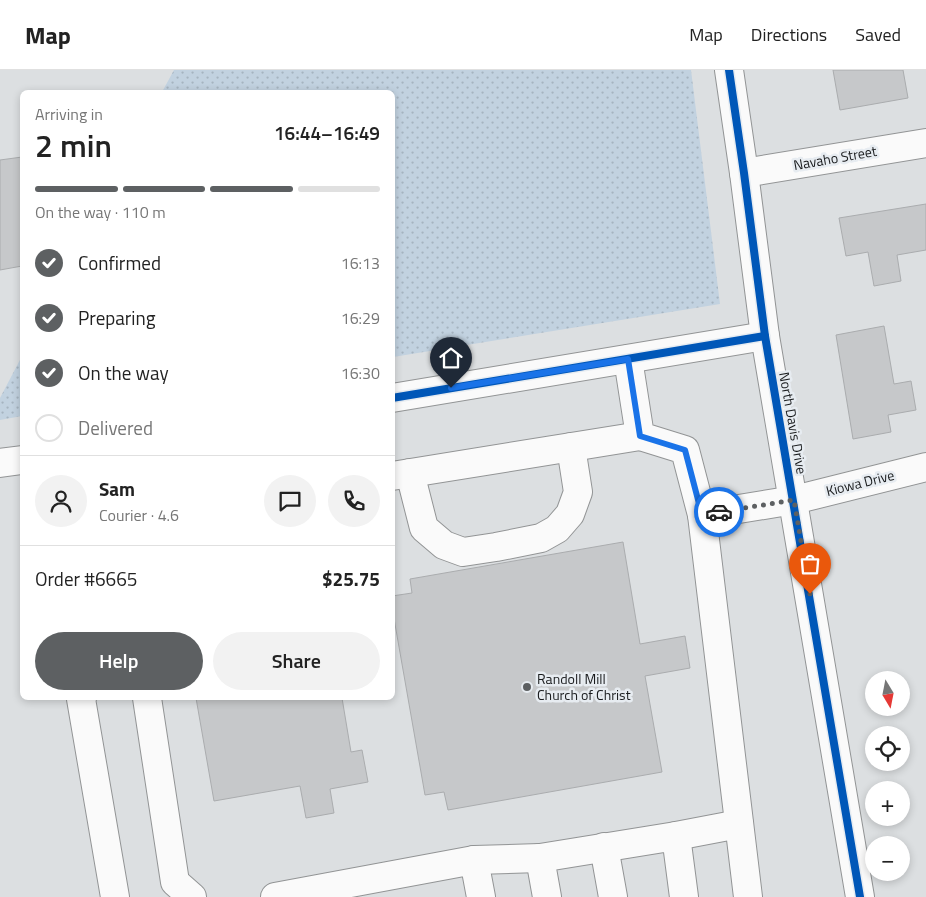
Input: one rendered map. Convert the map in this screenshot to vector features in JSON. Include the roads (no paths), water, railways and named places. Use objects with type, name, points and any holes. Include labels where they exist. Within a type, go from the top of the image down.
[{"type":"street","name":"North Davis Drive","points":[[729,70],[765,336],[860,897]]},
{"type":"street","name":"Navaho Street","points":[[744,174],[926,143]]},
{"type":"street","points":[[395,398],[765,336]]},
{"type":"street","points":[[628,359],[640,436]]},
{"type":"street","points":[[571,447],[578,492],[570,514],[557,529],[541,538],[496,547],[463,552],[444,545],[424,528],[401,475],[571,447],[640,436],[685,450],[702,515],[748,897]]},
{"type":"street","points":[[0,464],[20,460]]},
{"type":"street","name":"Kiowa Drive","points":[[702,515],[794,500],[926,467]]},
{"type":"street","points":[[81,700],[115,897]]},
{"type":"street","points":[[147,700],[176,886]]},
{"type":"street","points":[[275,897],[474,860],[540,858],[739,824]]},
{"type":"street","points":[[676,836],[684,897]]},
{"type":"street","points":[[604,847],[613,897]]},
{"type":"street","points":[[540,858],[547,897]]},
{"type":"street","points":[[474,860],[481,897]]},
{"type":"street","points":[[176,886],[176,882],[192,897]]},
{"type":"place","name":"Randoll Mill Church of Christ","points":[[527,687]]}]
